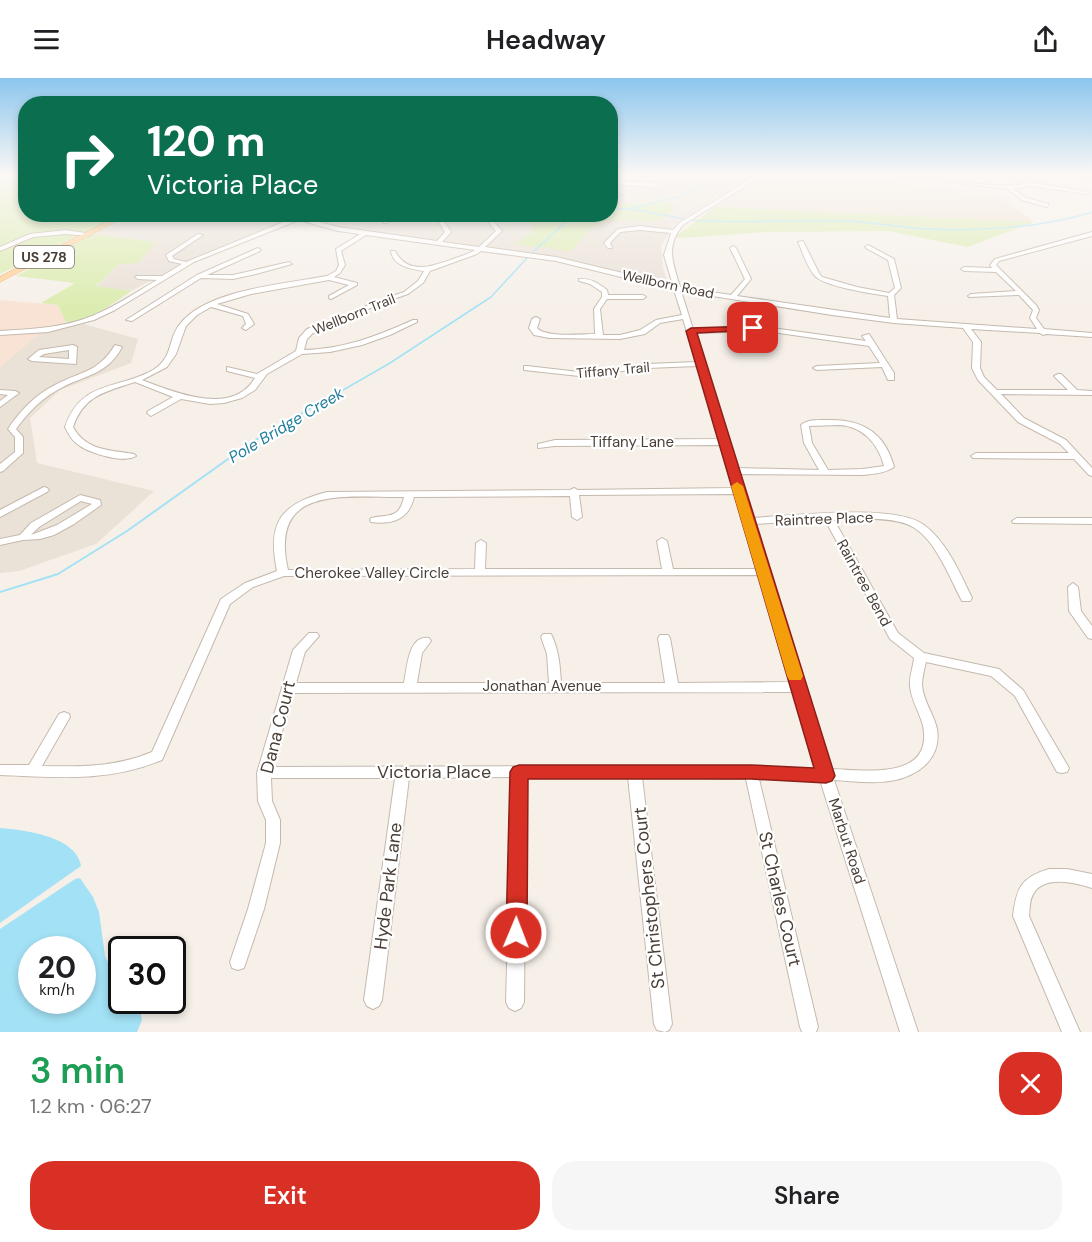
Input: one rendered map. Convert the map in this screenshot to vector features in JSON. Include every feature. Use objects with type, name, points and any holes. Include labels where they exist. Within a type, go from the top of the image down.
[{"type":"main road","name":"US 278","points":[[0,280],[112,222]]},
{"type":"street","points":[[610,247],[608,243],[618,231],[640,228],[674,232],[688,220]]},
{"type":"street","points":[[0,333],[48,330],[92,319],[203,256],[289,222]]},
{"type":"street","name":"Wellborn Road","points":[[312,222],[366,233],[556,259],[661,285],[894,321],[1092,335]]},
{"type":"street","points":[[438,243],[448,232],[441,222]]},
{"type":"street","points":[[481,249],[499,231],[491,222]]},
{"type":"street","points":[[0,249],[32,235],[66,232],[89,234]]},
{"type":"street","name":"Marbut Road","points":[[674,232],[667,255],[675,286],[691,331],[798,687],[909,1032]]},
{"type":"street","points":[[329,278],[342,268],[338,250],[341,246],[366,233]]},
{"type":"street","points":[[1043,333],[1033,318],[1036,310],[1034,306],[993,265],[997,260],[1092,234]]},
{"type":"street","points":[[188,264],[171,260],[169,255],[200,235]]},
{"type":"street","points":[[1078,236],[1092,240]]},
{"type":"street","points":[[801,242],[820,278],[856,289],[891,295]]},
{"type":"street","points":[[868,247],[891,259],[898,288],[891,295]]},
{"type":"street","points":[[733,248],[748,279],[733,297]]},
{"type":"street","name":"Wellborn Trail","points":[[136,380],[179,397],[202,402],[223,401],[250,389],[259,377],[300,352],[303,338],[310,331],[406,293],[421,282],[428,270],[466,257],[481,249]]},
{"type":"street","points":[[130,320],[199,276],[258,250]]},
{"type":"street","points":[[393,252],[395,259],[401,263],[428,270]]},
{"type":"street","points":[[203,256],[229,261]]},
{"type":"street","points":[[199,276],[232,277],[289,264]]},
{"type":"street","points":[[964,269],[996,270]]},
{"type":"street","points":[[138,277],[163,278]]},
{"type":"street","points":[[131,456],[92,449],[78,442],[69,427],[73,411],[95,393],[136,380],[160,368],[172,356],[183,325],[212,305],[250,292],[329,278],[355,284],[331,297]]},
{"type":"street","points":[[581,280],[599,286],[605,291],[605,297],[597,309],[600,336]]},
{"type":"street","points":[[971,296],[1020,293]]},
{"type":"street","points":[[891,295],[894,321]]},
{"type":"street","points":[[605,297],[643,297]]},
{"type":"street","points":[[212,305],[246,315],[250,324],[246,328]]},
{"type":"street","points":[[536,319],[532,325],[537,333],[564,337],[632,335],[642,332],[658,321],[686,317]]},
{"type":"street","points":[[300,352],[336,350],[396,330],[415,321]]},
{"type":"street","points":[[966,327],[977,342],[976,368],[981,378],[1021,420],[1063,442],[1092,473]]},
{"type":"street","points":[[691,331],[765,329],[871,344]]},
{"type":"street","points":[[866,336],[891,378]]},
{"type":"street","points":[[73,362],[73,346],[42,352],[32,359],[73,362],[88,373]]},
{"type":"street","points":[[12,429],[22,413],[56,387],[110,363],[118,347]]},
{"type":"street","name":"Tiffany Trail","points":[[527,368],[579,374],[648,366],[700,364]]},
{"type":"street","points":[[817,368],[884,365]]},
{"type":"street","points":[[231,369],[259,377]]},
{"type":"street","points":[[1058,376],[1075,393]]},
{"type":"street","points":[[0,392],[15,393],[0,405]]},
{"type":"street","points":[[996,392],[1092,393]]},
{"type":"street","points":[[151,413],[179,397]]},
{"type":"street","points":[[223,401],[228,411]]},
{"type":"street","points":[[733,471],[824,471],[876,471],[889,467],[875,437],[865,428],[850,423],[810,423],[805,425],[805,432],[817,461],[824,471]]},
{"type":"street","points":[[0,429],[12,429],[19,437],[20,453],[0,469]]},
{"type":"street","name":"Tiffany Lane","points":[[541,447],[555,443],[724,442]]},
{"type":"street","points":[[976,456],[1077,456]]},
{"type":"street","points":[[0,514],[44,490]]},
{"type":"street","points":[[574,491],[577,518]]},
{"type":"street","name":"Cherokee Valley Circle","points":[[739,491],[327,495],[301,502],[289,511],[281,525],[283,573],[763,572]]},
{"type":"street","points":[[375,520],[401,516],[408,507],[410,494]]},
{"type":"street","points":[[0,542],[23,537],[35,539],[45,535],[93,507],[97,502],[80,498],[35,525],[23,537]]},
{"type":"street","name":"Raintree Place","points":[[749,521],[868,517],[913,523],[936,545],[966,598]]},
{"type":"street","name":"Raintree Bend","points":[[829,519],[894,636],[920,657],[994,672],[1020,693],[1062,768]]},
{"type":"street","points":[[1017,521],[1092,521]]},
{"type":"street","points":[[662,541],[668,572]]},
{"type":"street","points":[[480,573],[481,543]]},
{"type":"street","points":[[0,770],[116,771],[138,766],[157,756],[225,602],[249,585],[283,573]]},
{"type":"street","points":[[1073,587],[1075,611],[1092,635]]},
{"type":"street","name":"Dana Court","points":[[238,963],[256,909],[273,843],[273,820],[265,801],[264,773],[299,650],[313,636]]},
{"type":"street","points":[[547,637],[553,654],[555,687]]},
{"type":"street","points":[[664,638],[672,686]]},
{"type":"street","points":[[410,687],[416,652],[425,641]]},
{"type":"street","name":"Victoria Place","points":[[264,773],[634,771],[890,776],[905,773],[922,763],[928,753],[932,738],[916,682],[920,657]]},
{"type":"street","name":"Jonathan Avenue","points":[[287,688],[798,687]]},
{"type":"street","points":[[33,770],[64,717]]},
{"type":"street","name":"St Christophers Court","points":[[634,771],[663,1024]]},
{"type":"street","name":"Hyde Park Lane","points":[[373,1000],[403,772]]},
{"type":"street","points":[[515,1002],[519,772]]},
{"type":"street","name":"St Charles Court","points":[[751,772],[809,1027]]},
{"type":"street","points":[[1071,1032],[1021,916],[1023,899],[1028,886],[1039,879],[1080,877],[1092,881]]},
{"type":"shaded area","points":[[618,220],[681,220],[674,224],[661,246],[663,268],[668,284],[558,257],[343,228],[320,222],[618,222]]},
{"type":"shaded area","points":[[981,220],[1031,220],[1034,222]]},
{"type":"shaded area","points":[[120,222],[281,222],[198,256],[131,291],[96,287],[119,264],[156,242],[94,234]]},
{"type":"shaded area","points":[[0,300],[58,305],[66,322],[41,332],[0,367]]},
{"type":"shaded area","points":[[84,324],[138,339],[131,363],[60,390],[30,418],[37,463],[154,491],[96,544],[19,571],[0,573],[0,367],[41,332]]},
{"type":"green space","points":[[0,220],[18,220],[18,222],[106,222],[0,274]]},
{"type":"green space","points":[[618,220],[659,220],[657,221],[618,221]]},
{"type":"green space","points":[[698,220],[981,220],[1034,222],[968,247],[888,231],[768,232],[679,238],[676,236]]},
{"type":"green space","points":[[532,222],[607,222],[600,223],[589,230],[571,251],[514,244],[533,232]]},
{"type":"green space","points":[[94,234],[156,242],[138,263],[119,264],[96,286],[131,291],[92,315],[66,322],[58,305],[41,303],[75,283],[16,276]]},
{"type":"water","points":[[0,828],[35,833],[60,841],[77,856],[81,866],[0,923]]},
{"type":"water","points":[[80,878],[93,897],[99,912],[108,963],[108,1014],[141,1014],[142,1020],[137,1032],[0,1032],[0,929],[75,879]]},
{"type":"waterway","name":"Pole Bridge Creek","points":[[689,220],[848,221],[955,230],[1027,226],[1064,220]]},
{"type":"waterway","name":"Pole Bridge Creek","points":[[533,252],[566,222]]},
{"type":"waterway","name":"Pole Bridge Creek","points":[[331,397],[390,363],[491,297],[528,257]]},
{"type":"waterway","name":"Pole Bridge Creek","points":[[0,592],[58,574],[127,531],[252,442],[334,395]]},
{"type":"slow traffic","points":[[737,486],[795,676]]},
{"type":"route","points":[[516,933],[519,772],[751,772],[826,776],[691,331],[753,328]]}]
